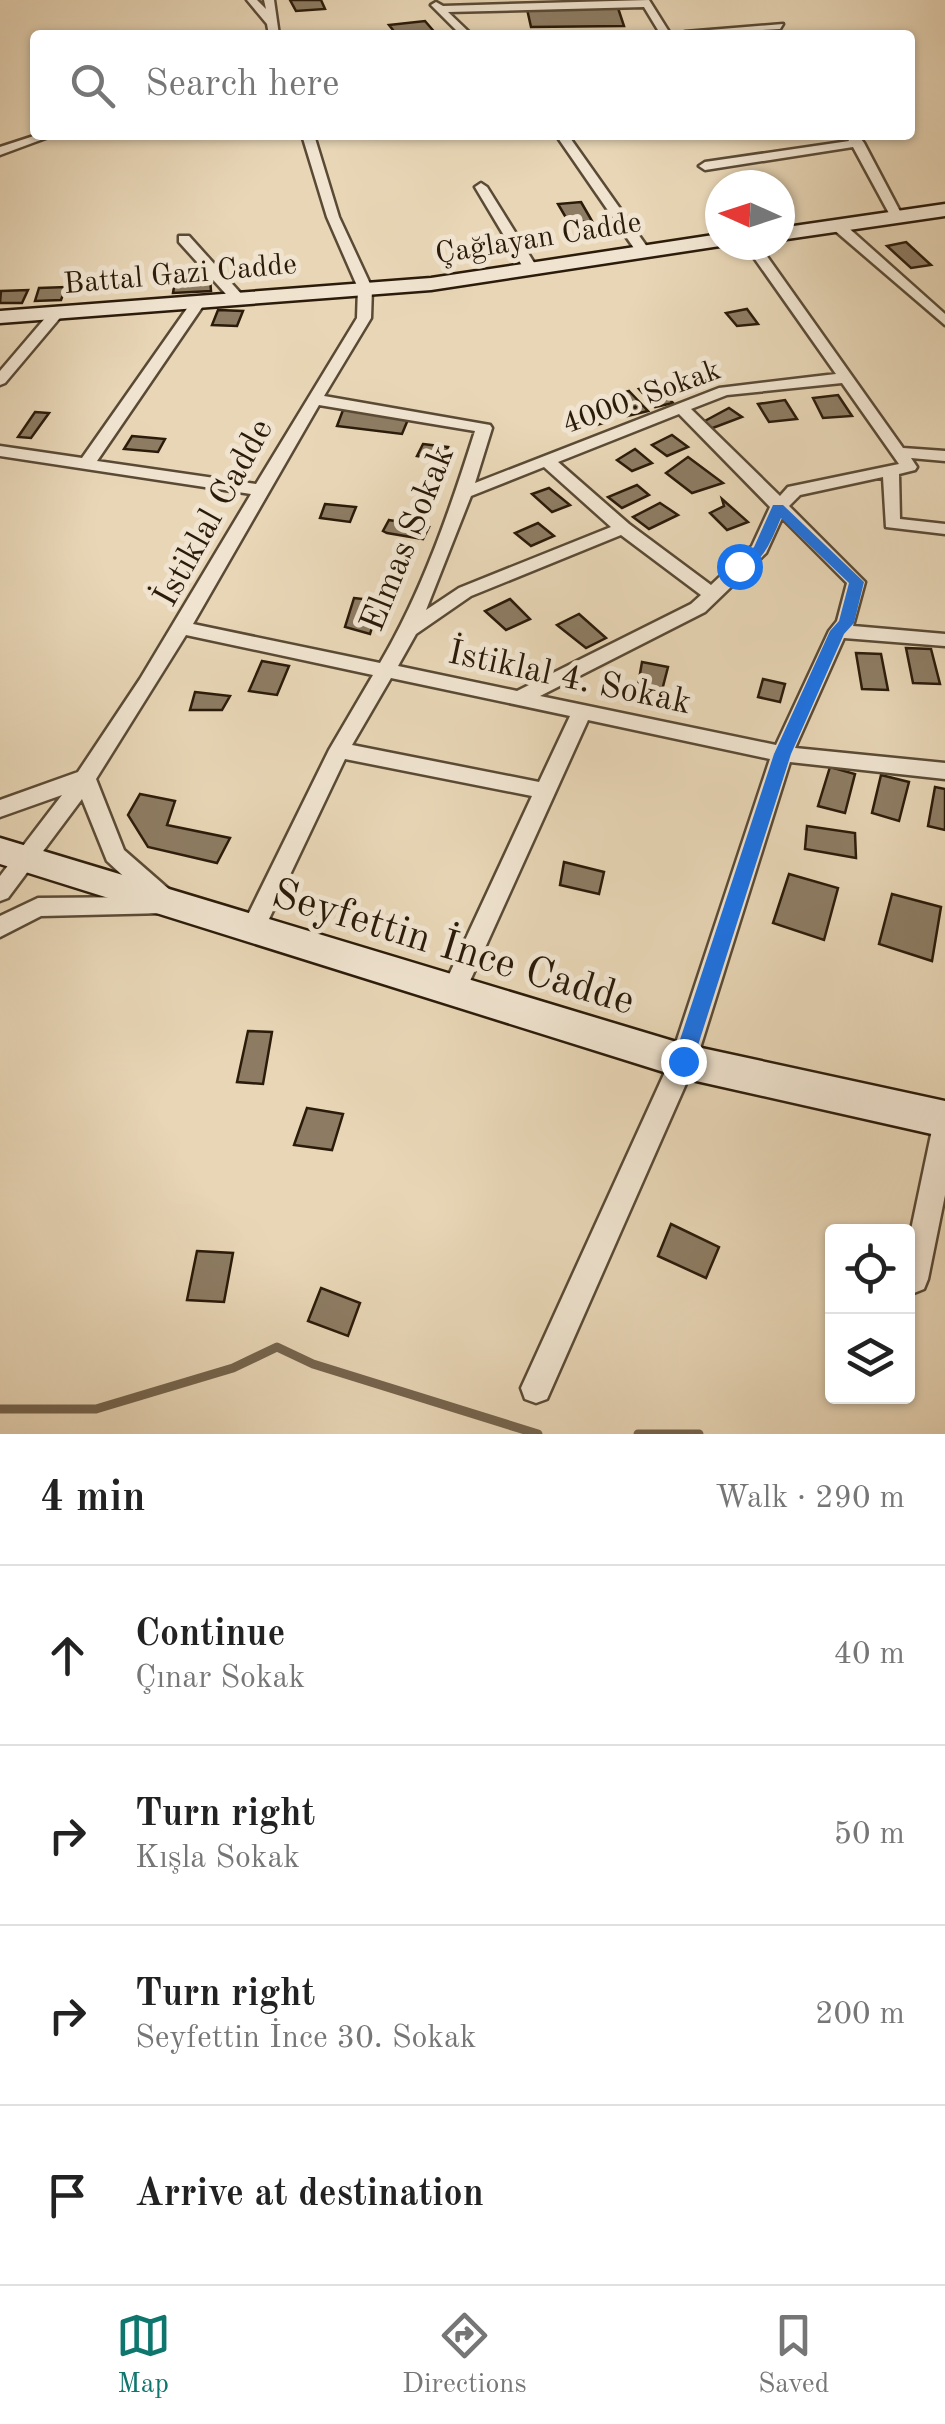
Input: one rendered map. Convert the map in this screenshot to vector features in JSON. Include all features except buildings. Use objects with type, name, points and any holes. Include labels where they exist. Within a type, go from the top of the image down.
[{"type":"street","points":[[252,0],[274,30]]},
{"type":"street","points":[[269,0],[274,30]]},
{"type":"street","points":[[435,4],[645,2],[663,30]]},
{"type":"street","points":[[435,4],[462,30]]},
{"type":"street","points":[[738,30],[780,26]]},
{"type":"street","points":[[0,151],[33,140]]},
{"type":"street","points":[[310,140],[333,218],[365,288]]},
{"type":"street","points":[[566,140],[642,251]]},
{"type":"street","points":[[705,166],[849,140]]},
{"type":"street","points":[[856,140],[897,217]]},
{"type":"street","points":[[481,187],[531,268]]},
{"type":"street","points":[[795,232],[945,210]]},
{"type":"street","points":[[838,226],[944,317]]},
{"type":"street","points":[[184,239],[239,300]]},
{"type":"street","name":"Çağlayan Cadde","points":[[365,288],[431,284],[705,242]]},
{"type":"street","points":[[762,260],[894,461],[892,523],[945,528]]},
{"type":"street","name":"Battal Gazi Cadde","points":[[0,317],[365,288]]},
{"type":"street","name":"İstiklal Cadde","points":[[0,892],[14,854],[85,778],[184,628],[312,399],[364,318],[365,288]]},
{"type":"street","points":[[86,464],[198,303]]},
{"type":"street","points":[[0,380],[57,313]]},
{"type":"street","name":"4000. Sokak","points":[[464,493],[724,391],[843,378]]},
{"type":"street","name":"Elmas Sokak","points":[[252,931],[339,750],[409,630],[464,493],[484,428],[312,399]]},
{"type":"street","points":[[536,1388],[683,1061],[782,754],[838,631],[846,623],[856,582],[680,407]]},
{"type":"street","points":[[0,451],[260,490]]},
{"type":"street","points":[[518,699],[698,608],[760,549],[778,508],[794,491],[894,461],[945,456]]},
{"type":"street","points":[[546,460],[623,528],[710,594]]},
{"type":"street","points":[[409,630],[465,592],[623,528]]},
{"type":"street","name":"İstiklal 4. Sokak","points":[[184,628],[782,754],[945,771]]},
{"type":"street","points":[[838,631],[945,640]]},
{"type":"street","points":[[453,992],[582,712]]},
{"type":"street","points":[[339,750],[546,790]]},
{"type":"street","points":[[0,809],[85,778],[115,855],[172,906]]},
{"type":"street","name":"Seyfettin İnce Cadde","points":[[14,854],[252,931],[683,1061],[945,1118]]},
{"type":"street","points":[[0,927],[38,907],[172,906]]},
{"type":"street","points":[[915,1274],[945,1130]]},
{"type":"waterway","points":[[0,1409],[96,1409],[233,1368],[277,1347],[313,1364],[538,1434]]},
{"type":"waterway","points":[[638,1434],[699,1434]]},
{"type":"route","points":[[683,1061],[782,754],[838,631],[846,623],[856,582],[778,508],[760,549],[739,566]]}]
